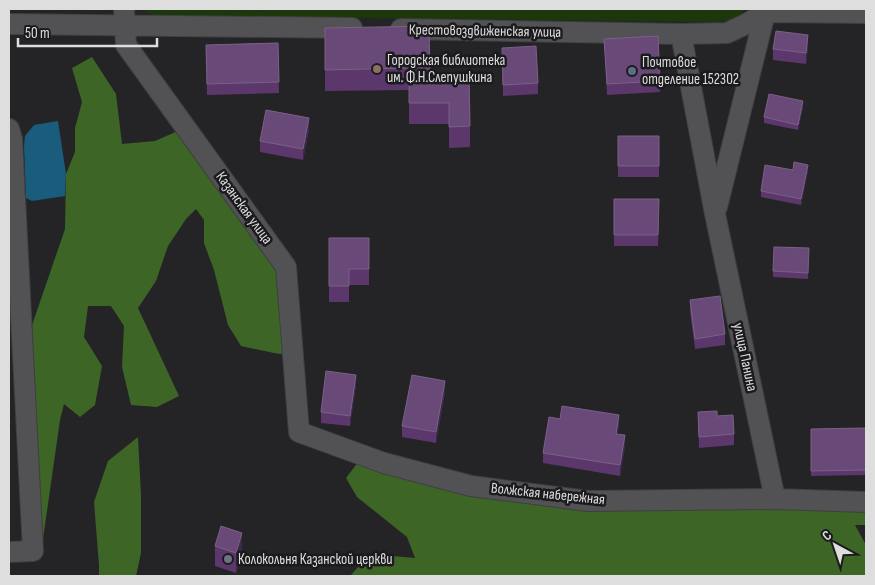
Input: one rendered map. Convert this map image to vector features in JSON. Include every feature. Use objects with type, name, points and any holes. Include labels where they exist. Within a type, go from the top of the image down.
[{"type":"street","points":[[766,10],[866,13]]},
{"type":"street","name":"Крестовоздвиженская улица","points":[[9,24],[124,17],[380,29],[680,34],[727,33],[746,24],[766,10]]},
{"type":"street","name":"улица Панина","points":[[715,214],[766,10]]},
{"type":"street","name":"Казанская улица","points":[[124,17],[126,45],[286,267],[299,432]]},
{"type":"street","name":"улица Панина","points":[[680,34],[715,214],[775,499]]},
{"type":"street","points":[[9,129],[12,140],[33,550],[9,552]]},
{"type":"street","name":"Волжская набережная","points":[[299,432],[384,463],[471,486],[588,501],[775,499],[866,502]]},
{"type":"green space","points":[[143,9],[746,9],[735,19],[718,22],[158,16],[147,13]]},
{"type":"green space","points":[[92,57],[116,94],[122,144],[155,141],[180,130],[281,267],[289,355],[241,346],[228,325],[214,270],[204,243],[204,220],[196,209],[186,219],[168,246],[156,281],[138,308],[179,396],[157,407],[131,405],[122,367],[124,326],[111,306],[88,306],[84,337],[102,366],[95,405],[80,417],[64,404],[43,539],[40,538],[29,334],[65,229],[66,174],[75,152],[75,128],[82,102],[72,68]]},
{"type":"green space","points":[[138,437],[141,553],[136,576],[99,576],[94,502],[108,461]]},
{"type":"green space","points":[[359,461],[470,489],[866,506],[866,525],[855,525],[866,545],[866,576],[350,576],[370,554],[415,558],[407,537],[357,497],[346,478]]},
{"type":"water","points":[[58,121],[66,174],[65,196],[32,201],[26,198],[25,136],[34,125]]},
{"type":"building","points":[[429,26],[430,75],[469,74],[470,126],[449,127],[449,103],[409,103],[409,68],[325,70],[325,28]]},
{"type":"building","points":[[776,31],[808,35],[806,53],[773,49]]},
{"type":"building","name":"Почтовое отделение 152302","points":[[658,36],[660,81],[607,84],[604,39]]},
{"type":"building","points":[[278,43],[279,82],[207,84],[206,45]]},
{"type":"building","points":[[536,46],[538,83],[503,85],[502,48]]},
{"type":"building","points":[[769,94],[803,101],[798,125],[764,117]]},
{"type":"building","points":[[266,110],[309,118],[303,149],[260,141]]},
{"type":"building","points":[[618,136],[659,136],[659,166],[618,166]]},
{"type":"building","points":[[794,162],[808,165],[801,199],[761,191],[765,165],[793,170]]},
{"type":"building","points":[[614,199],[659,199],[658,235],[614,235]]},
{"type":"building","points":[[329,238],[369,238],[369,269],[349,269],[349,286],[329,286]]},
{"type":"building","points":[[774,247],[809,248],[808,273],[773,271]]},
{"type":"building","points":[[720,296],[725,334],[695,339],[690,300]]},
{"type":"building","points":[[326,371],[356,375],[350,416],[321,412]]},
{"type":"building","points":[[412,375],[445,381],[436,432],[402,426]]},
{"type":"building","points":[[562,406],[619,415],[616,434],[625,435],[620,465],[543,453],[549,417],[560,419]]},
{"type":"building","points":[[717,411],[717,416],[733,415],[734,434],[699,437],[698,412]]},
{"type":"building","points":[[866,428],[866,470],[811,471],[811,429]]},
{"type":"building","points":[[221,526],[242,533],[236,553],[215,546]]},
{"type":"place","name":"Городская библиотека им. Ф.Н.Слепушкина","points":[[377,69]]},
{"type":"place","name":"Почтовое отделение 152302","points":[[632,71]]},
{"type":"place","name":"Колокольня Казанской церкви","points":[[228,559]]}]
